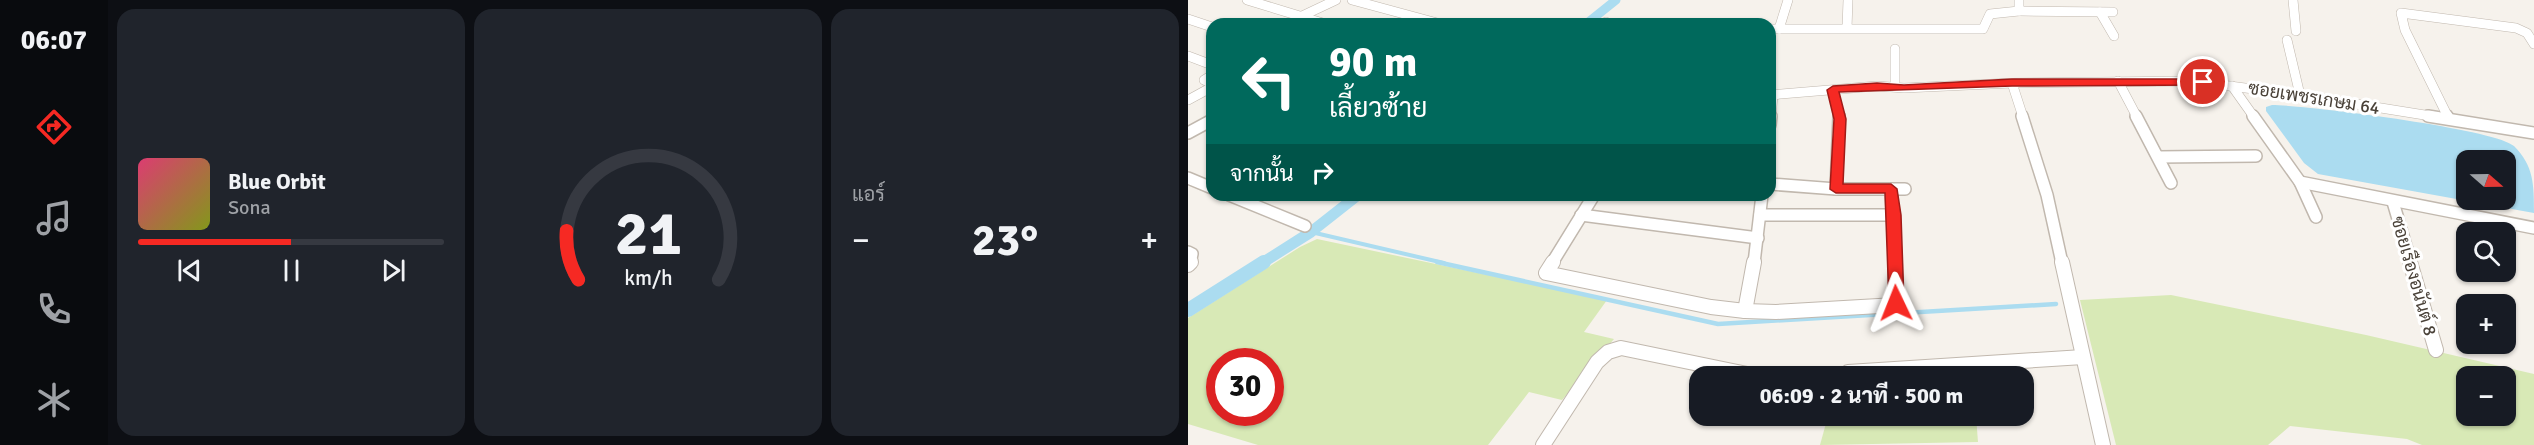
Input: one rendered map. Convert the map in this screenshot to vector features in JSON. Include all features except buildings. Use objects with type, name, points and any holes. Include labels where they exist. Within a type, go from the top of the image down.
[{"type":"street","points":[[1247,0],[1260,1],[1308,18]]},
{"type":"street","points":[[1302,16],[1336,0]]},
{"type":"street","points":[[1352,0],[1419,18]]},
{"type":"street","points":[[1776,27],[1788,0]]},
{"type":"street","points":[[1847,28],[1848,0]]},
{"type":"street","points":[[2019,0],[2020,11]]},
{"type":"street","points":[[2293,0],[2296,32]]},
{"type":"street","points":[[1776,29],[1977,29],[1984,28],[1986,18],[1990,14],[2020,11],[2113,12]]},
{"type":"street","points":[[2100,12],[2114,36]]},
{"type":"street","points":[[2448,118],[2405,30],[2401,14],[2516,28],[2527,33],[2534,44]]},
{"type":"street","points":[[1188,19],[1206,25]]},
{"type":"street","points":[[2287,40],[2300,95]]},
{"type":"street","points":[[1895,49],[1895,87]]},
{"type":"street","points":[[1188,56],[1206,63]]},
{"type":"street","points":[[2118,81],[2171,183]]},
{"type":"street","name":"ซอยเพชรเกษม 64","points":[[1776,95],[1877,86],[2012,82],[2191,81],[2300,95],[2533,134]]},
{"type":"street","points":[[2012,82],[2047,195],[2103,445]]},
{"type":"street","points":[[2232,86],[2300,182],[2316,217]]},
{"type":"street","points":[[1188,100],[1206,90]]},
{"type":"street","points":[[1833,90],[1840,119],[1836,189]]},
{"type":"street","points":[[1188,133],[1206,123]]},
{"type":"street","points":[[2158,157],[2256,156]]},
{"type":"street","points":[[1188,178],[1206,186]]},
{"type":"street","points":[[2300,182],[2533,229]]},
{"type":"street","points":[[1776,184],[1836,189],[1905,189]]},
{"type":"street","points":[[1590,201],[1546,273],[1711,307],[1745,311],[1788,311],[1896,305],[1894,215],[1891,189]]},
{"type":"street","points":[[1244,201],[1305,226]]},
{"type":"street","points":[[1745,311],[1758,238],[1761,201]]},
{"type":"street","name":"ซอยเรืองอนันต์ 8","points":[[2393,202],[2436,350]]},
{"type":"street","points":[[1581,215],[1758,238]]},
{"type":"street","points":[[1760,215],[1894,215]]},
{"type":"street","points":[[1188,252],[1192,254],[1188,265]]},
{"type":"street","points":[[1543,445],[1597,362],[1608,352],[1621,348],[1709,366]]},
{"type":"street","points":[[1942,366],[2083,357]]},
{"type":"green space","points":[[1317,239],[1607,300],[1584,332],[1614,339],[1562,400],[1529,392],[1488,445],[1258,445],[1188,424],[1188,318],[1300,247]]},
{"type":"green space","points":[[2171,295],[2366,335],[2500,366],[2456,366],[2456,426],[2516,426],[2516,370],[2534,374],[2534,445],[2422,445],[2407,439],[2290,426],[2268,445],[2116,445],[2080,300]]},
{"type":"green space","points":[[1825,426],[1977,426],[1978,442],[1820,445]]},
{"type":"water","points":[[2272,105],[2358,113],[2473,132],[2500,139],[2514,146],[2526,161],[2532,176],[2534,213],[2516,210],[2516,150],[2456,150],[2456,199],[2318,174],[2304,163],[2266,111],[2266,107]]},
{"type":"waterway","points":[[1594,18],[1616,0]]},
{"type":"waterway","points":[[1262,263],[1311,232],[1350,201]]},
{"type":"waterway","points":[[1311,232],[1444,263]]},
{"type":"waterway","points":[[1188,310],[1264,262]]},
{"type":"waterway","points":[[1437,262],[1718,324],[2056,304]]},
{"type":"route","points":[[1896,303],[1894,215],[1891,189],[1836,189],[1840,119],[1833,90],[1877,86],[1904,88],[2012,82],[2203,82]]}]
